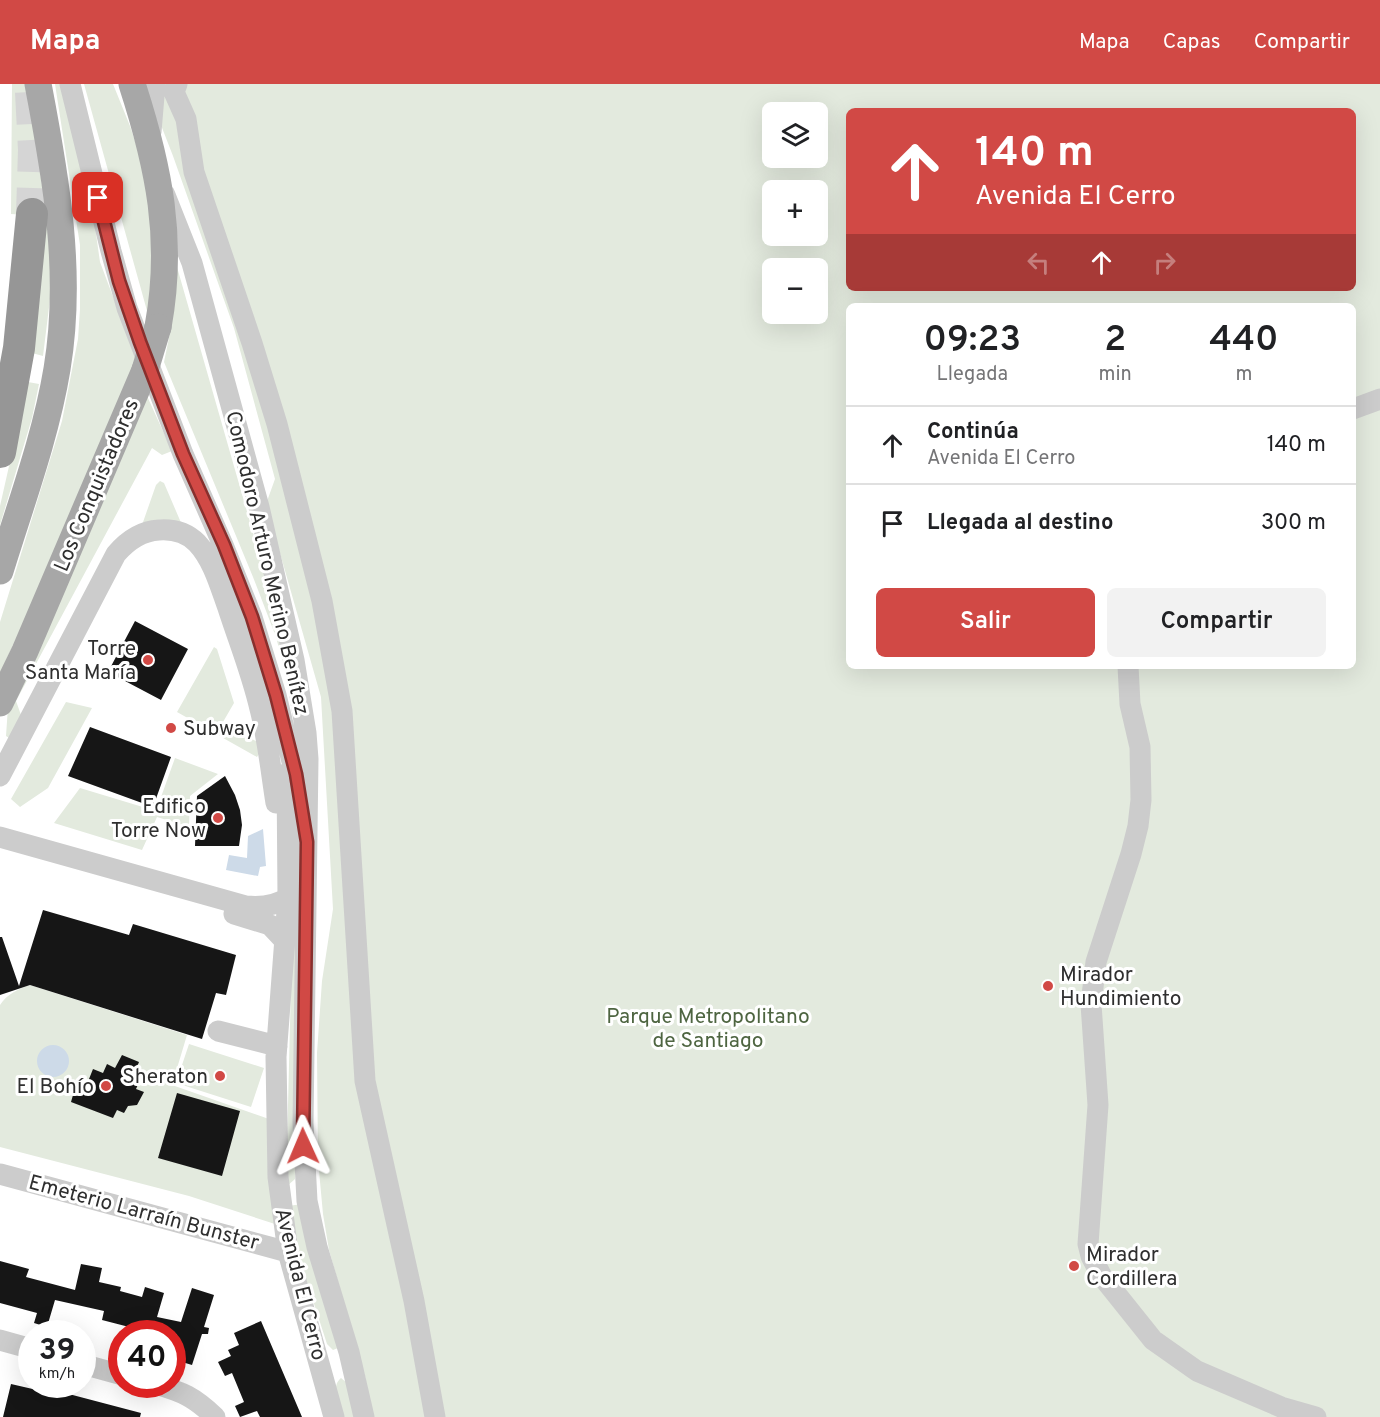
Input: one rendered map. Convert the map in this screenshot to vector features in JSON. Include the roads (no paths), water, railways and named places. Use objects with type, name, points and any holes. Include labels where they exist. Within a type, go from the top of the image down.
[{"type":"highway","points":[[0,452],[20,348],[32,214]]},
{"type":"main road","points":[[0,571],[50,402],[57,370],[63,316],[64,265],[61,224],[38,84]]},
{"type":"main road","name":"Los Conquistadores","points":[[0,720],[3,698],[145,370],[158,327],[164,287],[165,224],[151,144],[132,84]]},
{"type":"street","name":"Avenida El Cerro","points":[[70,84],[127,308],[183,454],[252,617],[276,695],[296,774],[307,842]]},
{"type":"street","points":[[151,144],[155,84]]},
{"type":"street","points":[[177,84],[174,92],[186,119],[194,172],[277,424],[322,601],[342,711],[365,1081],[414,1301],[435,1417]]},
{"type":"street","name":"Comodoro Arturo Merino Benítez","points":[[159,181],[184,240],[207,316],[259,507],[294,660],[307,742],[303,1123],[307,1201],[317,1247],[349,1352],[364,1417]]},
{"type":"street","points":[[1356,408],[1380,399]]},
{"type":"street","name":"Los Conquistadores","points":[[0,776],[116,554],[138,535],[155,530],[180,532],[197,543]]},
{"type":"street","name":"Avenida El Cerro","points":[[197,543],[216,574],[254,686],[266,735],[282,839],[288,863]]},
{"type":"street","points":[[1128,669],[1130,704],[1140,747],[1141,800],[1131,854],[1096,962],[1091,1004],[1098,1105],[1088,1244],[1091,1256],[1114,1294],[1153,1340],[1170,1353],[1197,1371],[1281,1407],[1316,1417]]},
{"type":"street","name":"Avenida El Cerro","points":[[286,737],[288,898],[277,1046],[278,1177],[288,1251],[332,1408]]},
{"type":"street","points":[[0,837],[246,906],[268,906],[288,898],[306,882]]},
{"type":"street","points":[[32,845],[51,862],[270,925],[285,941]]},
{"type":"street","points":[[218,1031],[277,1046]]},
{"type":"street","name":"Emeterio Larraín Bunster","points":[[0,1174],[288,1251]]},
{"type":"street","points":[[0,1340],[18,1345]]},
{"type":"street","points":[[318,1353],[331,1362],[342,1359],[349,1352]]},
{"type":"street","points":[[332,1408],[331,1387],[341,1380],[348,1380],[358,1389]]},
{"type":"street","points":[[186,1394],[202,1404],[215,1417]]},
{"type":"water","points":[[263,829],[266,866],[260,867],[258,876],[226,870],[229,855],[247,858],[248,836]]},
{"type":"water","points":[[53,1045],[65,1049],[69,1061],[65,1073],[53,1077],[41,1073],[37,1061],[41,1049]]},
{"type":"tunnel","points":[[31,92],[34,150],[32,214]]},
{"type":"place","name":"Torre Santa María","points":[[148,660]]},
{"type":"place","name":"Subway","points":[[171,728]]},
{"type":"place","name":"Edifico Torre Now","points":[[218,818]]},
{"type":"place","name":"Mirador Hundimiento","points":[[1048,986]]},
{"type":"place","name":"Sheraton","points":[[220,1076]]},
{"type":"place","name":"El Bohío","points":[[106,1086]]},
{"type":"place","name":"Mirador Cordillera","points":[[1074,1266]]},
{"type":"park label","name":"Parque Metropolitano de Santiago","points":[[708,1028]]}]
